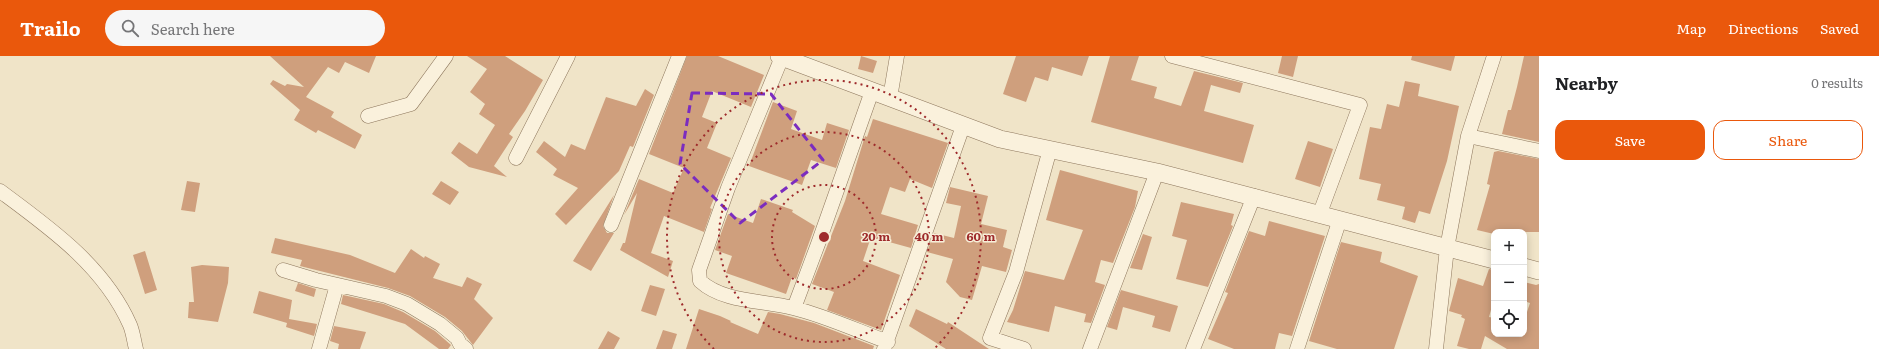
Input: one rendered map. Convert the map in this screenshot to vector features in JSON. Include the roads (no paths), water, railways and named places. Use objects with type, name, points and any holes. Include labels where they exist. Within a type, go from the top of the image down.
[{"type":"street","points":[[368,116],[411,104],[446,56]]},
{"type":"street","points":[[516,158],[568,56]]},
{"type":"street","points":[[611,225],[679,56]]},
{"type":"street","points":[[890,98],[897,56]]},
{"type":"street","points":[[1172,56],[1360,105],[1320,213]]},
{"type":"street","points":[[1436,349],[1447,248],[1468,136],[1494,56]]},
{"type":"street","points":[[963,126],[886,346],[794,308],[726,295],[710,290],[700,281],[699,270],[728,188],[781,57],[1000,139],[1157,172],[1320,213],[1491,259]]},
{"type":"street","points":[[794,308],[872,91]]},
{"type":"street","points":[[1468,136],[1539,150]]},
{"type":"street","points":[[1024,349],[990,338],[1016,272],[1050,149]]},
{"type":"street","points":[[1090,349],[1157,172]]},
{"type":"street","points":[[0,191],[75,250],[105,282],[130,326],[136,349]]},
{"type":"street","points":[[1193,349],[1254,196]]},
{"type":"street","points":[[1297,349],[1340,219]]},
{"type":"street","points":[[1527,268],[1539,271]]},
{"type":"street","points":[[284,270],[337,285],[386,296],[407,304],[440,324],[457,338],[460,344],[466,349]]},
{"type":"street","points":[[319,349],[337,285]]}]
